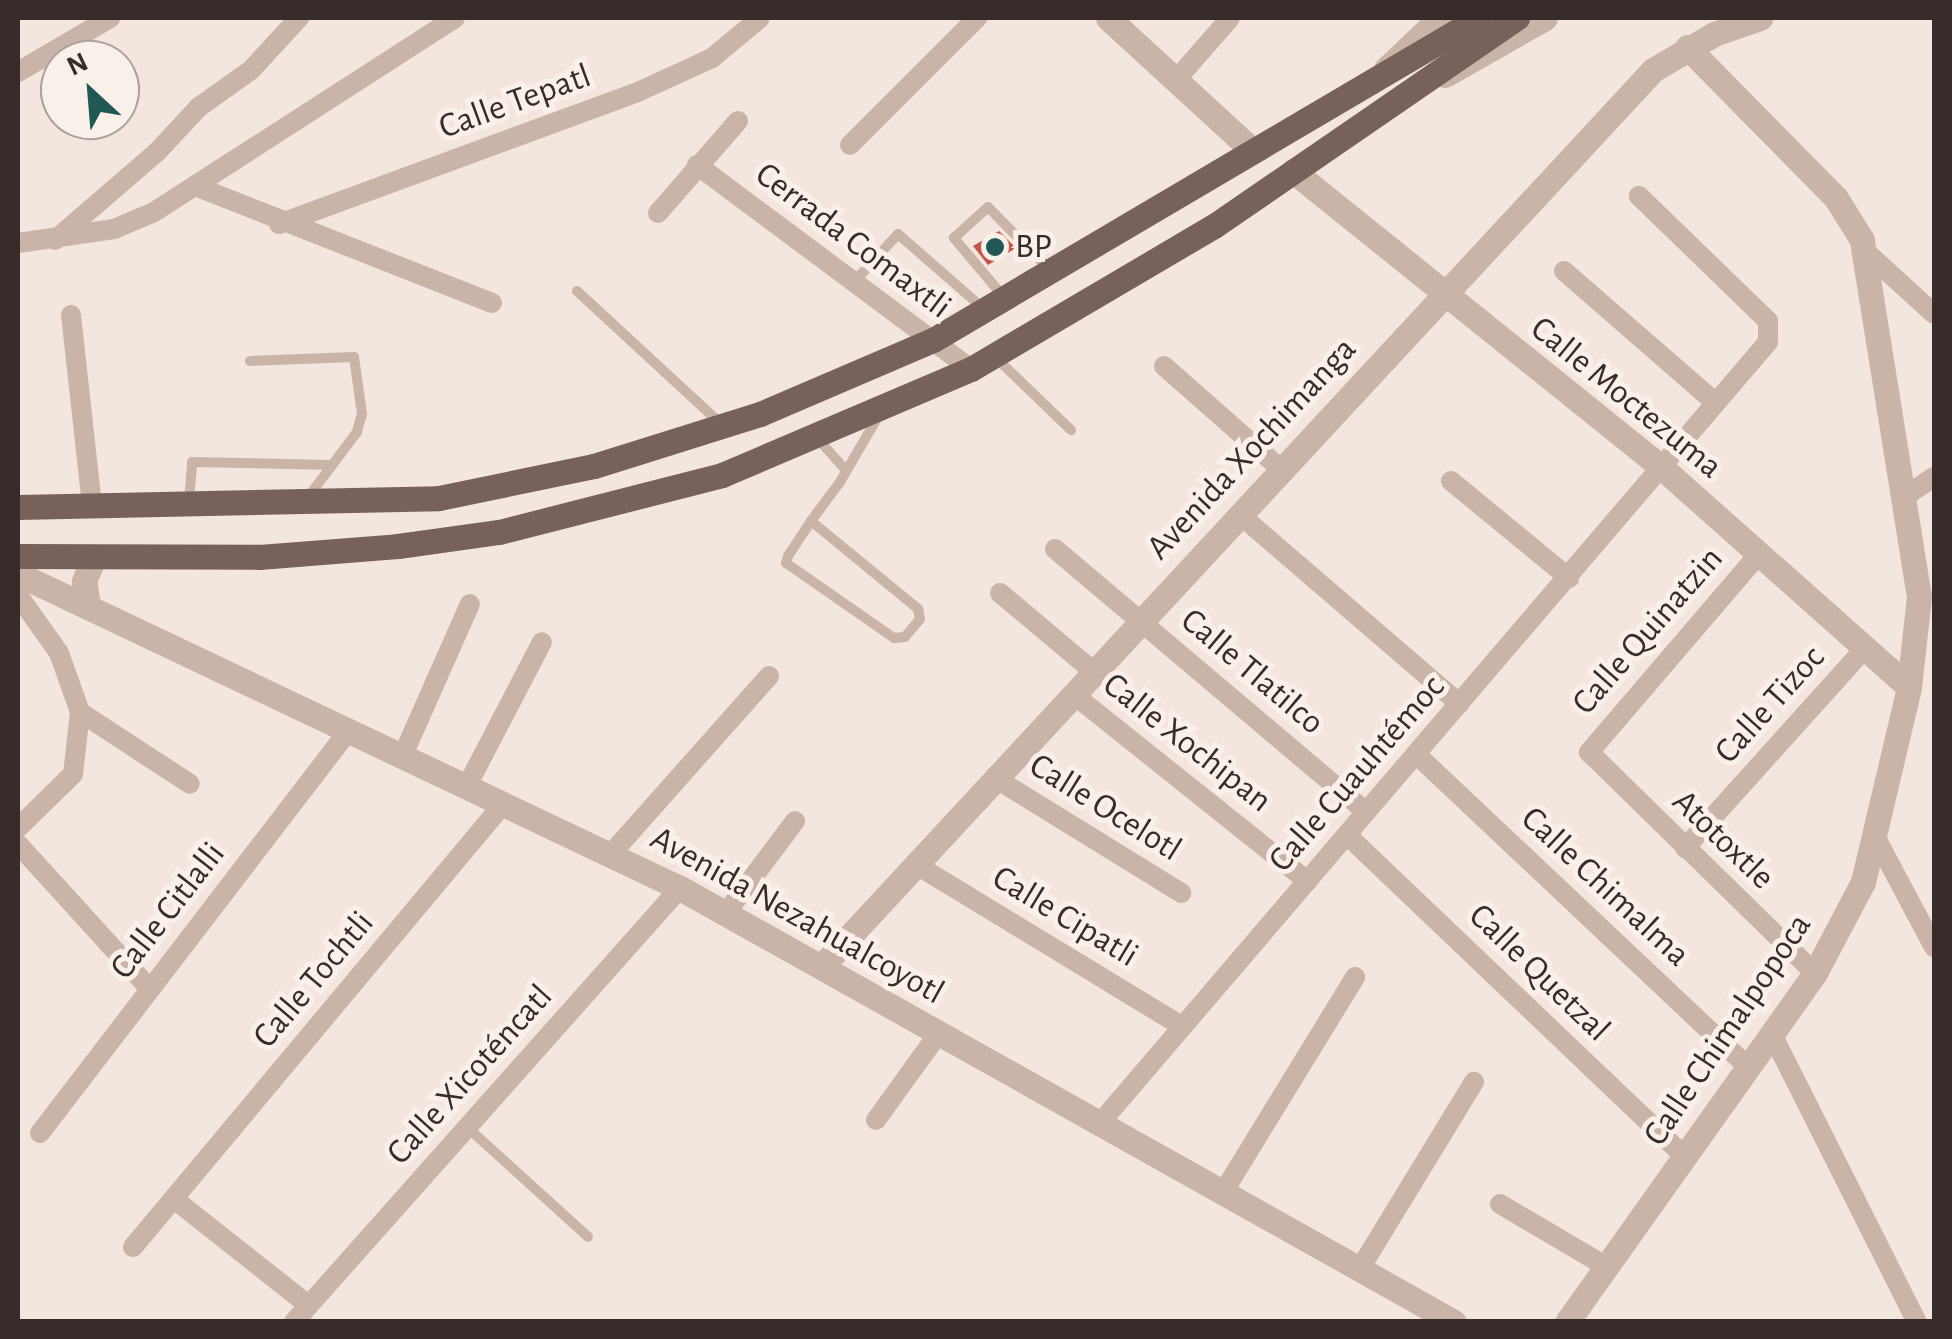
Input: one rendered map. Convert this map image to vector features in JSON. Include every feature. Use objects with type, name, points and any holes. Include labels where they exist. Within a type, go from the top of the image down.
[{"type":"main road","points":[[18,507],[303,506],[440,498],[594,466],[723,426],[933,340],[1383,73],[1483,23],[1517,18]]},
{"type":"main road","points":[[18,556],[259,558],[500,532],[688,485],[883,410],[994,355],[1214,226],[1399,95],[1483,23]]},
{"type":"street","points":[[18,72],[110,18]]},
{"type":"street","points":[[53,241],[157,152],[199,107],[251,70],[299,18]]},
{"type":"street","points":[[18,243],[53,241],[114,229],[195,186],[455,18]]},
{"type":"street","name":"Calle Tepatl","points":[[279,224],[640,91],[712,58],[760,18]]},
{"type":"street","points":[[850,145],[977,18]]},
{"type":"street","points":[[1108,18],[1252,150]]},
{"type":"street","points":[[1176,80],[1230,18]]},
{"type":"street","points":[[1383,73],[1440,18]]},
{"type":"street","points":[[1399,95],[1480,60],[1545,18]]},
{"type":"street","name":"Avenida Xochimanga","points":[[822,966],[1653,70],[1688,47],[1760,18]]},
{"type":"street","name":"Calle Chimalpopoca","points":[[1567,1322],[1815,973],[1877,840],[1927,599],[1865,252],[1836,198],[1688,47]]},
{"type":"street","name":"Cerrada Comaxtli","points":[[658,212],[738,121]]},
{"type":"street","name":"Cerrada Comaxtli","points":[[696,165],[971,368]]},
{"type":"street","name":"Calle Moctezuma","points":[[1292,171],[1660,466],[1909,687]]},
{"type":"street","points":[[195,186],[279,224],[492,303]]},
{"type":"street","name":"Calle Cuauhtémoc","points":[[1101,1122],[1569,578],[1772,331],[1638,196]]},
{"type":"street","points":[[1865,252],[1934,314]]},
{"type":"street","points":[[1564,271],[1716,403]]},
{"type":"street","points":[[72,315],[92,506]]},
{"type":"street","points":[[1164,366],[1281,469]]},
{"type":"street","points":[[1906,495],[1934,477]]},
{"type":"street","points":[[1451,480],[1569,578]]},
{"type":"street","points":[[1239,514],[1460,704]]},
{"type":"street","name":"Calle Tlatilco","points":[[1054,549],[1366,812]]},
{"type":"street","name":"Calle Quinatzin","points":[[1589,752],[1758,554]]},
{"type":"street","points":[[88,605],[84,580],[94,558]]},
{"type":"street","name":"Avenida Nezahualcoyotl","points":[[18,574],[680,888],[1454,1322]]},
{"type":"street","points":[[1000,593],[1094,672]]},
{"type":"street","points":[[18,595],[59,653],[80,712],[72,774],[18,828]]},
{"type":"street","points":[[402,755],[470,604]]},
{"type":"street","points":[[467,786],[542,642]]},
{"type":"street","name":"Calle Tizoc","points":[[1685,848],[1864,649]]},
{"type":"street","points":[[611,854],[769,676]]},
{"type":"street","name":"Calle Xochipan","points":[[1073,694],[1307,880]]},
{"type":"street","points":[[80,712],[190,784]]},
{"type":"street","name":"Calle Citlalli","points":[[40,1133],[349,730]]},
{"type":"street","name":"Atotoxtle","points":[[1589,752],[1815,973]]},
{"type":"street","name":"Calle Chimalma","points":[[1416,754],[1749,1068]]},
{"type":"street","name":"Calle Ocelotl","points":[[995,778],[1181,893]]},
{"type":"street","name":"Calle Tochtli","points":[[133,1247],[504,804]]},
{"type":"street","points":[[726,913],[796,820]]},
{"type":"street","name":"Calle Quetzal","points":[[1347,835],[1686,1158]]},
{"type":"street","points":[[1877,840],[1934,947]]},
{"type":"street","points":[[18,844],[150,989]]},
{"type":"street","name":"Calle Cipatli","points":[[915,864],[1182,1026]]},
{"type":"street","name":"Calle Xicoténcatl","points":[[294,1322],[680,888]]},
{"type":"street","points":[[1224,1191],[1355,977]]},
{"type":"street","points":[[876,1120],[938,1034]]},
{"type":"street","points":[[1772,1034],[1916,1322]]},
{"type":"street","points":[[1361,1267],[1474,1082]]},
{"type":"street","points":[[174,1199],[308,1305]]},
{"type":"street","points":[[1500,1204],[1607,1267]]},
{"type":"lane","points":[[995,304],[954,238],[988,207],[1052,271]]},
{"type":"lane","points":[[854,282],[898,234],[995,304]]},
{"type":"lane","points":[[577,292],[723,426]]},
{"type":"lane","points":[[994,355],[1071,430]]},
{"type":"lane","points":[[250,361],[354,357],[362,414],[357,432],[303,506]]},
{"type":"lane","points":[[811,521],[918,610],[920,619],[905,637],[894,638],[789,570],[788,556],[883,410]]},
{"type":"lane","points":[[817,438],[844,468]]},
{"type":"lane","points":[[189,506],[192,462],[332,465]]},
{"type":"lane","points":[[467,1127],[588,1237]]},
{"type":"building","name":"BP","points":[[999,231],[1016,248],[988,265],[973,246]]},
{"type":"place","name":"BP","points":[[995,247]]}]
